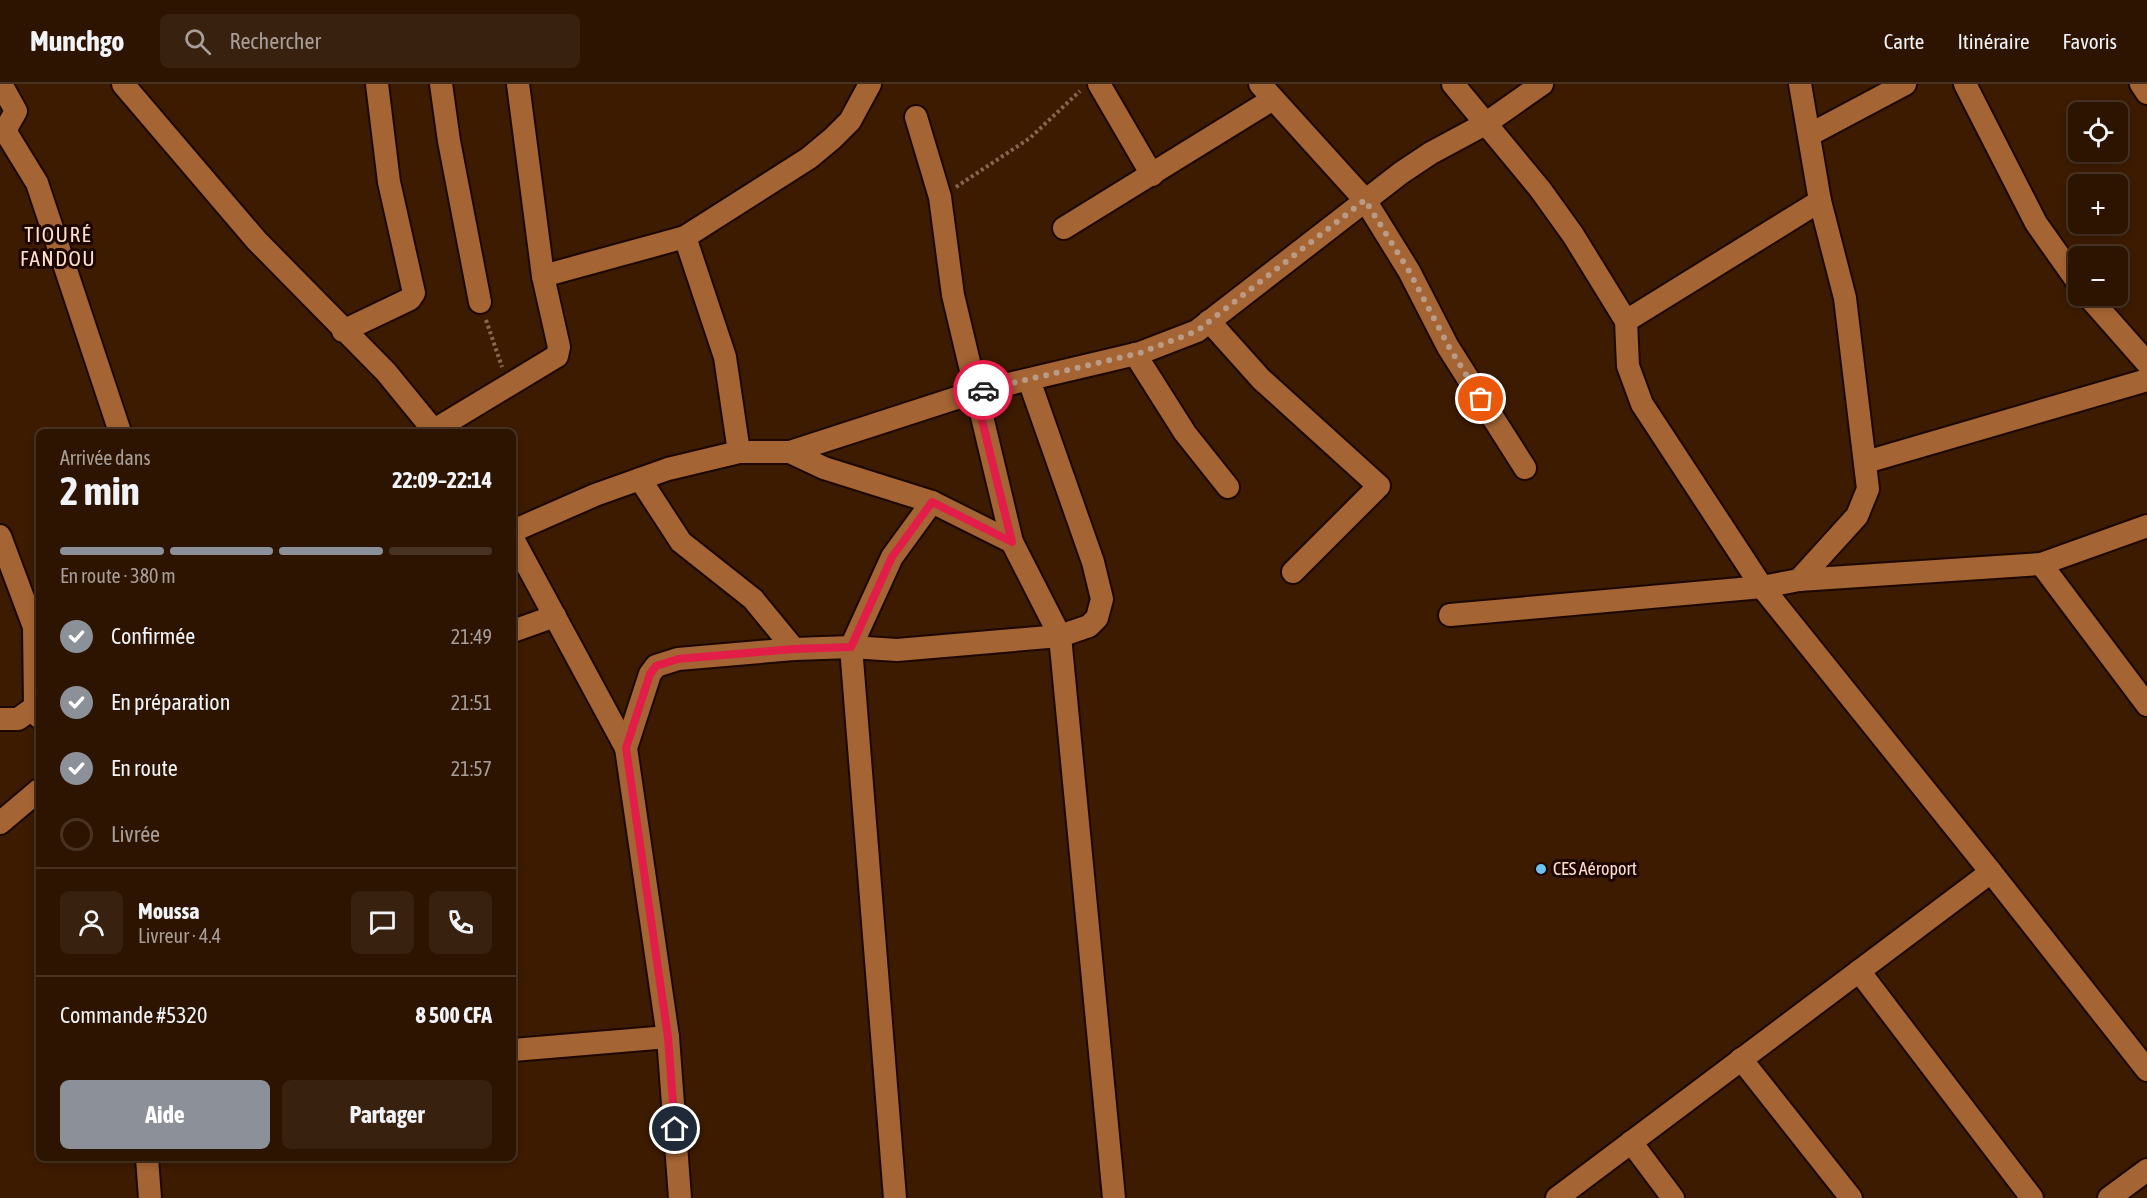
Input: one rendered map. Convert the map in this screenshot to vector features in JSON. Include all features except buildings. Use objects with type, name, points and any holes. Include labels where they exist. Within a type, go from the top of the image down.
[{"type":"street","points":[[1,84],[16,111],[7,127],[7,135],[37,183],[119,429]]},
{"type":"street","points":[[123,84],[201,179],[342,331],[386,372],[432,429]]},
{"type":"street","points":[[342,331],[410,299],[414,292],[389,182],[377,84]]},
{"type":"street","points":[[441,84],[480,302]]},
{"type":"street","points":[[437,429],[557,356],[559,347],[543,276],[518,84]]},
{"type":"street","points":[[543,276],[686,237],[809,158],[850,121],[870,84]]},
{"type":"street","points":[[1099,84],[1152,176]]},
{"type":"street","points":[[1453,84],[1540,189],[1573,235],[1626,321],[1628,366],[1642,404],[1762,587],[2147,1070]]},
{"type":"street","points":[[516,530],[595,495],[668,469],[740,452],[790,452],[975,392],[1168,344],[1197,331],[1365,200],[1431,153],[1485,124],[1542,84]]},
{"type":"street","points":[[1799,580],[1857,516],[1868,489],[1845,298],[1820,201],[1800,84]]},
{"type":"street","points":[[1809,135],[1905,84]]},
{"type":"street","points":[[1965,84],[2036,224],[2068,269]]},
{"type":"street","points":[[2141,84],[2147,93]]},
{"type":"street","points":[[1064,228],[1152,176],[1267,91],[1365,200],[1409,271],[1449,347],[1525,468]]},
{"type":"street","points":[[916,117],[940,197],[953,295],[1012,542],[1060,636],[1114,1198]]},
{"type":"street","points":[[1626,321],[1820,201]]},
{"type":"street","points":[[686,237],[725,357],[740,452]]},
{"type":"street","points":[[2097,306],[2147,363]]},
{"type":"street","points":[[1209,321],[1262,379],[1379,486],[1293,572]]},
{"type":"street","points":[[1135,354],[1185,433],[1228,487]]},
{"type":"street","points":[[626,748],[650,674],[656,666],[678,659],[794,649],[851,647],[897,650],[1060,636],[1089,626],[1097,618],[1102,599],[1093,562],[1029,380]]},
{"type":"street","points":[[1866,462],[2147,380]]},
{"type":"street","points":[[790,452],[824,468],[932,502],[1012,542]]},
{"type":"street","points":[[640,479],[681,542],[753,599],[794,649]]},
{"type":"street","points":[[895,1198],[851,647],[892,557],[932,502]]},
{"type":"street","points":[[1450,615],[1762,587],[1799,580],[2042,564],[2147,526]]},
{"type":"street","points":[[0,536],[34,627],[36,668]]},
{"type":"street","points":[[516,544],[626,748],[668,1037],[680,1198]]},
{"type":"street","points":[[2042,564],[2147,705]]},
{"type":"street","points":[[516,630],[555,616]]},
{"type":"street","points":[[0,719],[18,719],[36,710]]},
{"type":"street","points":[[0,823],[36,793]]},
{"type":"street","points":[[1557,1198],[1991,872]]},
{"type":"street","points":[[1859,971],[2032,1198]]},
{"type":"street","points":[[516,1050],[668,1037]]},
{"type":"street","points":[[1741,1059],[1851,1198]]},
{"type":"street","points":[[1631,1142],[1673,1198]]},
{"type":"street","points":[[147,1161],[150,1198]]},
{"type":"street","points":[[2109,1198],[2147,1170]]},
{"type":"path","points":[[940,197],[1030,138],[1088,84]]},
{"type":"path","points":[[480,302],[508,386]]},
{"type":"way so far","points":[[983,390],[1140,353],[1197,331],[1365,200],[1409,271],[1449,347],[1481,399]]},
{"type":"place","name":"CES Aéroport","points":[[1541,869]]},
{"type":"district","name":"TIOURÉ FANDOU","points":[[58,247]]},
{"type":"route","points":[[675,1129],[668,1037],[626,748],[650,674],[656,666],[678,659],[794,649],[851,647],[892,557],[932,502],[1012,542],[975,392],[983,390]]}]
